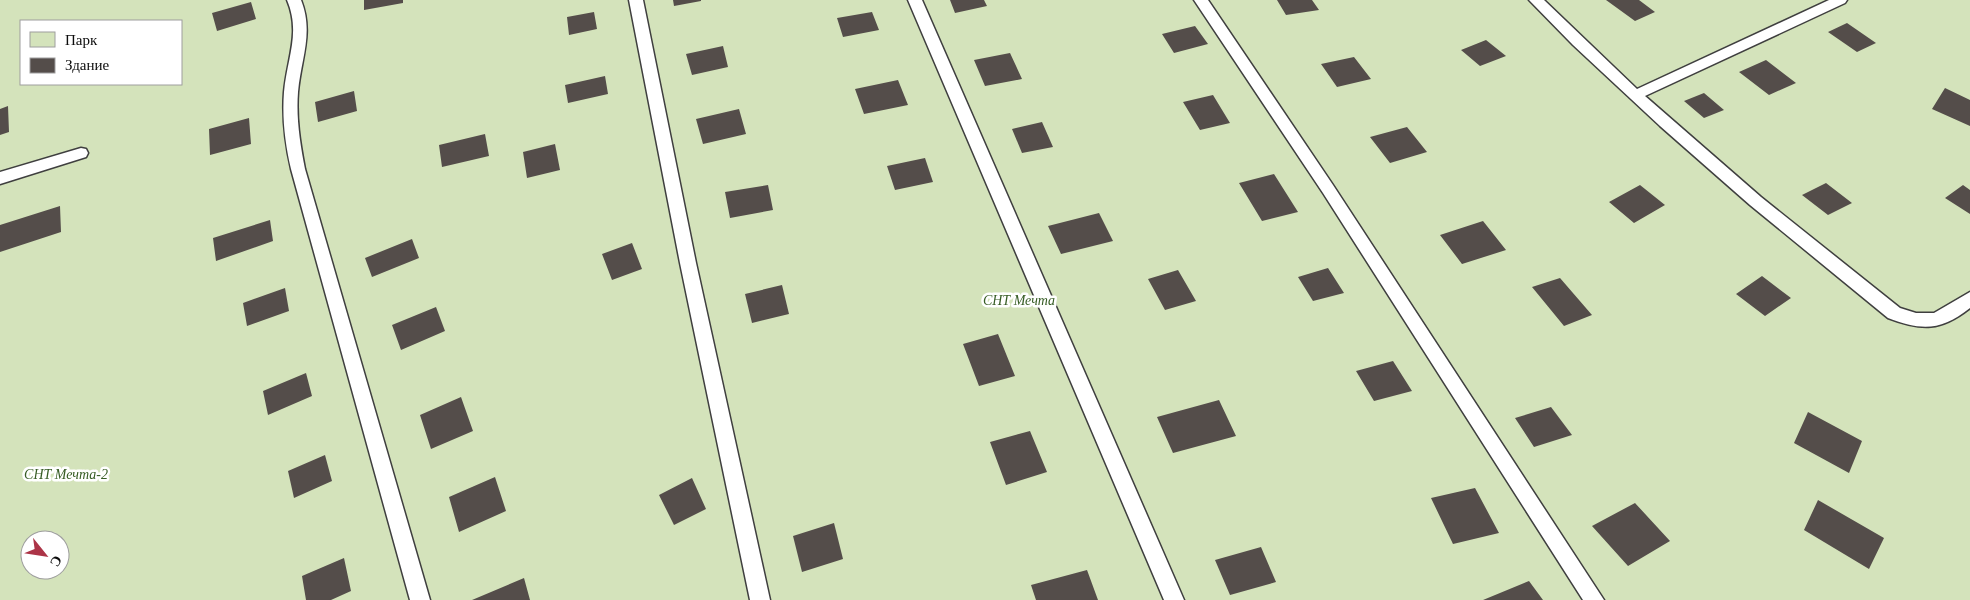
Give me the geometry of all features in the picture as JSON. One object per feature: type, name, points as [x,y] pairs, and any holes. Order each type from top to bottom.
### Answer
[{"type":"lane","points":[[294,0],[302,20],[301,42],[291,91],[290,131],[298,169],[420,600]]},
{"type":"lane","points":[[636,0],[688,263],[760,600]]},
{"type":"lane","points":[[915,0],[1174,600]]},
{"type":"lane","points":[[1201,0],[1328,189],[1594,600]]},
{"type":"lane","points":[[1536,0],[1636,95],[1748,194],[1894,313],[1908,319],[1925,322],[1939,319],[1970,298]]},
{"type":"lane","points":[[1636,95],[1840,0]]},
{"type":"lane","points":[[0,178],[81,153]]},
{"type":"green space","name":"СНТ Мечта","points":[[0,0],[1970,0],[1970,600],[0,600]]},
{"type":"building","points":[[364,0],[403,0],[403,3],[364,10]]},
{"type":"building","points":[[673,0],[701,0],[701,1],[674,6]]},
{"type":"building","points":[[950,0],[984,0],[987,6],[955,13]]},
{"type":"building","points":[[1277,0],[1312,0],[1319,10],[1286,15]]},
{"type":"building","points":[[1606,0],[1639,0],[1655,12],[1635,21]]},
{"type":"building","points":[[251,2],[256,19],[217,31],[212,13]]},
{"type":"building","points":[[594,12],[597,29],[569,35],[567,17]]},
{"type":"building","points":[[872,12],[879,30],[843,37],[837,18]]},
{"type":"building","points":[[1847,23],[1876,43],[1857,52],[1828,32]]},
{"type":"building","points":[[1195,26],[1208,44],[1174,53],[1162,34]]},
{"type":"building","points":[[1486,40],[1506,56],[1480,66],[1461,50]]},
{"type":"building","points":[[723,46],[728,67],[692,75],[686,54]]},
{"type":"building","points":[[1010,53],[1022,79],[985,86],[974,60]]},
{"type":"building","points":[[1354,57],[1371,79],[1337,87],[1321,64]]},
{"type":"building","points":[[1766,60],[1796,83],[1769,95],[1739,72]]},
{"type":"building","points":[[605,76],[608,94],[568,103],[565,85]]},
{"type":"building","points":[[898,80],[908,105],[864,114],[855,89]]},
{"type":"building","points":[[1945,88],[1970,100],[1970,126],[1932,109]]},
{"type":"building","points":[[354,91],[357,111],[318,122],[315,102]]},
{"type":"building","points":[[1704,93],[1724,110],[1704,118],[1684,101]]},
{"type":"building","points":[[1213,95],[1230,123],[1200,130],[1183,102]]},
{"type":"building","points":[[8,106],[9,132],[0,135],[0,109]]},
{"type":"building","points":[[739,109],[746,134],[703,144],[696,119]]},
{"type":"building","points":[[249,118],[251,144],[210,155],[209,129]]},
{"type":"building","points":[[1042,122],[1053,147],[1022,153],[1012,129]]},
{"type":"building","points":[[1407,127],[1427,152],[1390,163],[1370,137]]},
{"type":"building","points":[[485,134],[489,156],[442,167],[439,145]]},
{"type":"building","points":[[555,144],[560,170],[527,178],[523,152]]},
{"type":"building","points":[[925,158],[933,182],[895,190],[887,166]]},
{"type":"building","points":[[1274,174],[1298,212],[1262,221],[1239,183]]},
{"type":"building","points":[[1826,183],[1852,203],[1828,215],[1802,195]]},
{"type":"building","points":[[768,185],[773,210],[730,218],[725,192]]},
{"type":"building","points":[[1640,185],[1665,205],[1634,223],[1609,202]]},
{"type":"building","points":[[1963,185],[1970,190],[1970,214],[1945,198]]},
{"type":"building","points":[[60,206],[61,232],[0,252],[0,225]]},
{"type":"building","points":[[1099,213],[1113,241],[1061,254],[1048,226]]},
{"type":"building","points":[[270,220],[273,241],[216,261],[213,238]]},
{"type":"building","points":[[1483,221],[1506,250],[1462,264],[1440,235]]},
{"type":"building","points":[[412,239],[419,258],[372,277],[365,258]]},
{"type":"building","points":[[632,243],[642,269],[612,280],[602,254]]},
{"type":"building","points":[[1328,268],[1344,293],[1313,301],[1298,277]]},
{"type":"building","points":[[1178,270],[1196,301],[1165,310],[1148,279]]},
{"type":"building","points":[[1762,276],[1791,298],[1765,316],[1736,294]]},
{"type":"building","points":[[1560,278],[1592,315],[1564,326],[1532,287]]},
{"type":"building","points":[[782,285],[789,314],[752,323],[745,294]]},
{"type":"building","points":[[285,288],[289,311],[247,326],[243,303]]},
{"type":"building","points":[[436,307],[445,331],[401,350],[392,325]]},
{"type":"building","points":[[998,334],[1015,376],[979,386],[963,344]]},
{"type":"building","points":[[1393,361],[1412,391],[1374,401],[1356,371]]},
{"type":"building","points":[[306,373],[312,396],[268,415],[263,391]]},
{"type":"building","points":[[461,397],[473,431],[431,449],[420,415]]},
{"type":"building","points":[[1219,400],[1236,436],[1173,453],[1157,417]]},
{"type":"building","points":[[1551,407],[1572,435],[1534,447],[1515,418]]},
{"type":"building","points":[[1808,412],[1862,441],[1849,473],[1794,443]]},
{"type":"building","points":[[1030,431],[1047,472],[1006,485],[990,442]]},
{"type":"building","points":[[325,455],[332,481],[294,498],[288,471]]},
{"type":"building","points":[[495,477],[506,511],[459,532],[449,497]]},
{"type":"building","points":[[692,478],[706,509],[674,525],[659,495]]},
{"type":"building","points":[[1475,488],[1499,533],[1453,544],[1431,498]]},
{"type":"building","points":[[1818,500],[1884,538],[1869,569],[1804,530]]},
{"type":"building","points":[[1635,503],[1670,541],[1628,566],[1592,526]]},
{"type":"building","points":[[834,523],[843,559],[802,572],[793,536]]},
{"type":"building","points":[[1261,547],[1276,582],[1230,595],[1215,560]]},
{"type":"building","points":[[344,558],[351,591],[331,600],[306,600],[302,576]]},
{"type":"building","points":[[1087,570],[1098,600],[1036,600],[1031,585]]},
{"type":"building","points":[[524,578],[530,600],[472,600]]},
{"type":"building","points":[[1529,581],[1543,600],[1483,600]]},
{"type":"park label","name":"СНТ Мечта-2","points":[[66,474]]}]
